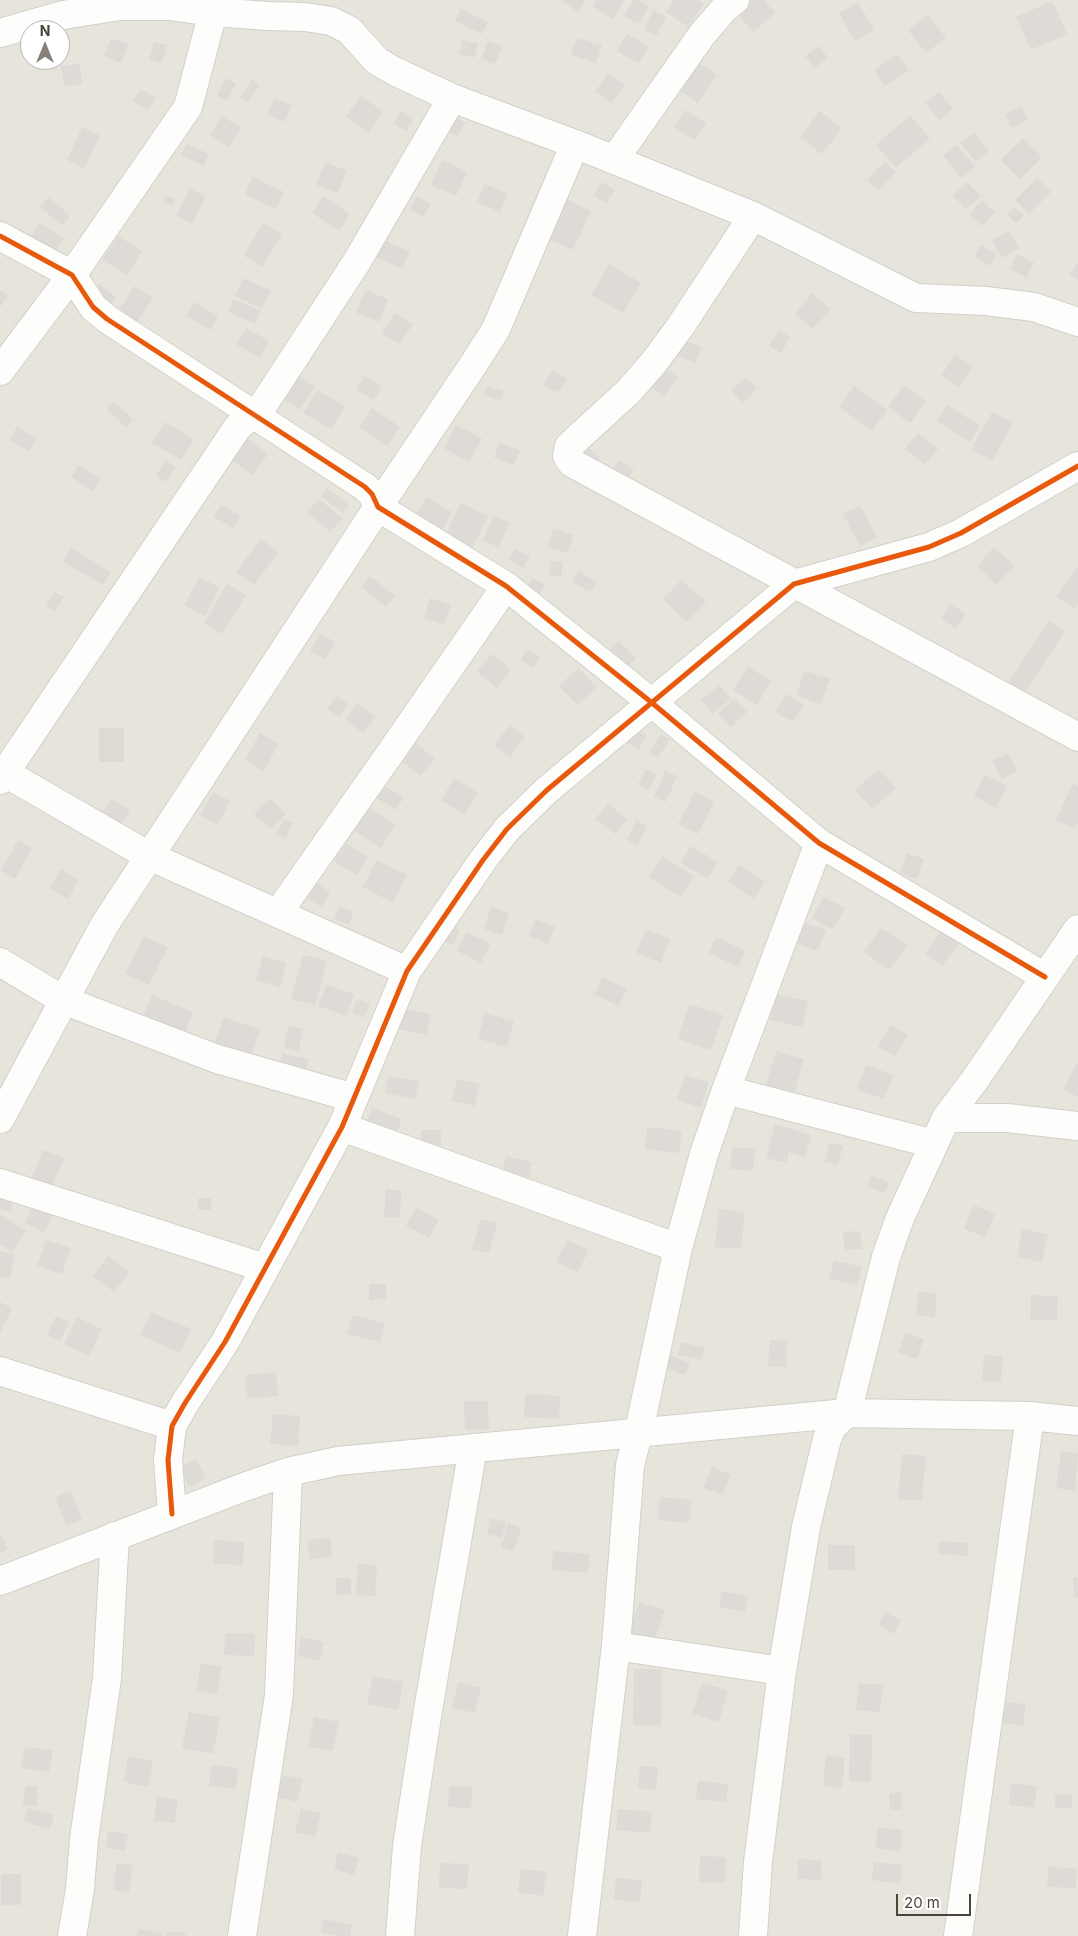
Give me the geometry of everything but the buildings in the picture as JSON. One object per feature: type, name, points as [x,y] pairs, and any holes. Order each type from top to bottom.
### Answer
[{"type":"street","points":[[614,160],[701,36],[724,9],[736,0]]},
{"type":"street","points":[[0,33],[63,15],[120,6],[169,6],[213,12],[305,17],[327,10],[377,60],[388,68],[452,98],[575,144],[753,216],[916,298],[986,301],[1034,308],[1078,322]]},
{"type":"street","points":[[0,371],[72,275],[188,107],[213,12]]},
{"type":"street","points":[[407,971],[149,856],[2,774],[237,428],[244,421],[256,416],[356,263],[452,98]]},
{"type":"street","points":[[0,1119],[105,924],[496,329],[575,144]]},
{"type":"street","points":[[753,216],[680,327],[655,361],[629,391],[570,446],[567,456],[572,463],[1078,737]]},
{"type":"street","points":[[0,236],[72,275],[93,307],[107,320],[365,486],[372,494],[378,507],[506,586],[651,702],[820,843],[1045,977]]},
{"type":"street","points":[[172,1514],[168,1460],[172,1426],[225,1342],[342,1127],[407,971],[507,829],[547,790],[794,584],[929,547],[961,533],[1078,466]]},
{"type":"street","points":[[278,913],[506,586]]},
{"type":"street","points":[[582,1936],[616,1646],[630,1465],[678,1248],[704,1154],[726,1090],[820,843]]},
{"type":"street","points":[[752,1936],[758,1862],[782,1671],[806,1527],[827,1440],[832,1427],[847,1413],[886,1257],[900,1218],[946,1118],[974,1081],[1078,929]]},
{"type":"street","points":[[0,962],[63,1000],[217,1059],[354,1098]]},
{"type":"street","points":[[726,1090],[934,1144]]},
{"type":"street","points":[[946,1118],[1007,1118],[1078,1126]]},
{"type":"street","points":[[342,1127],[678,1248]]},
{"type":"street","points":[[0,1183],[265,1268]]},
{"type":"street","points":[[0,1371],[172,1426]]},
{"type":"street","points":[[0,1581],[172,1514],[288,1472],[338,1461],[639,1431],[847,1413],[1030,1416],[1078,1421]]},
{"type":"street","points":[[958,1936],[1030,1416]]},
{"type":"street","points":[[400,1936],[408,1846],[428,1710],[473,1448]]},
{"type":"street","points":[[242,1936],[279,1695],[288,1472]]},
{"type":"street","points":[[72,1936],[80,1890],[84,1839],[107,1678],[115,1536]]},
{"type":"street","points":[[616,1646],[782,1671]]},
{"type":"shaded area","points":[[0,0],[1078,0],[1078,1936],[0,1936]]},
{"type":"cycle path","points":[[0,236],[72,275],[93,307],[107,319],[365,487],[372,494],[378,507],[506,586],[651,702],[819,843],[1045,977]]},
{"type":"cycle path","points":[[172,1514],[168,1460],[172,1426],[225,1342],[342,1127],[407,971],[483,860],[507,829],[547,790],[794,584],[929,547],[961,533],[1078,466]]}]
